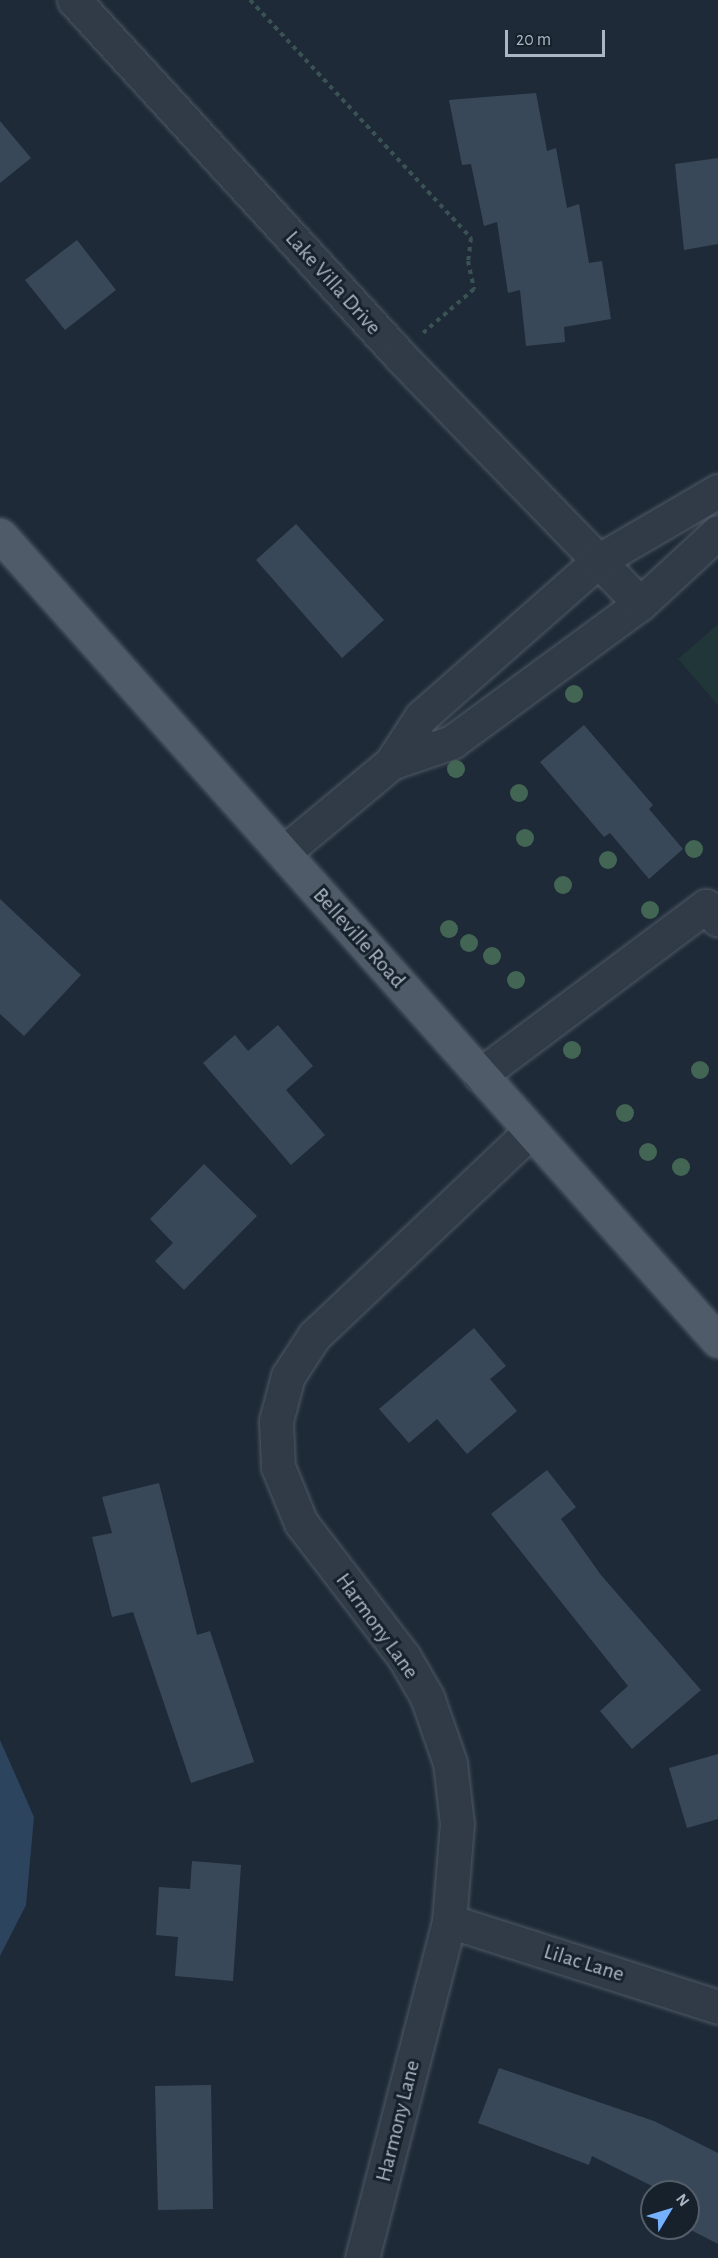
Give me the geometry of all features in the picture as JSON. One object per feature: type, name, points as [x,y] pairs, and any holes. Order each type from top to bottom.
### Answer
[{"type":"main road","name":"Belleville Road","points":[[0,535],[718,1341]]},
{"type":"street","name":"Lake Villa Drive","points":[[74,0],[400,356],[640,604]]},
{"type":"street","points":[[283,853],[391,763],[421,717],[598,561],[718,491]]},
{"type":"street","points":[[391,763],[452,742],[640,604],[718,532]]},
{"type":"street","points":[[480,1075],[706,906],[718,920]]},
{"type":"street","name":"Harmony Lane","points":[[362,2258],[449,1922],[456,1824],[450,1763],[440,1729],[404,1657],[301,1523],[278,1467],[276,1421],[288,1376],[314,1336],[530,1132]]},
{"type":"street","name":"Lilac Lane","points":[[449,1922],[718,2007]]},
{"type":"path","points":[[250,0],[471,238],[474,289],[416,340]]},
{"type":"green space","points":[[718,624],[718,705],[678,659]]},
{"type":"water","points":[[0,1740],[34,1817],[26,1905],[0,1956]]},
{"type":"building","points":[[536,93],[547,151],[556,148],[567,208],[579,204],[589,263],[602,261],[611,319],[564,327],[565,342],[526,346],[520,290],[508,293],[497,222],[484,226],[471,164],[462,165],[449,100]]},
{"type":"building","points":[[0,121],[31,158],[0,183]]},
{"type":"building","points":[[718,158],[718,244],[684,250],[675,164]]},
{"type":"building","points":[[77,240],[116,290],[65,330],[25,280]]},
{"type":"building","points":[[296,524],[384,620],[342,658],[256,560]]},
{"type":"building","points":[[584,725],[653,805],[649,809],[683,849],[649,879],[610,833],[604,837],[540,762]]},
{"type":"building","points":[[0,899],[81,975],[24,1036],[0,1014]]},
{"type":"building","points":[[278,1025],[313,1066],[286,1090],[325,1135],[291,1165],[203,1063],[235,1035],[248,1051]]},
{"type":"building","points":[[204,1164],[257,1216],[184,1290],[155,1261],[173,1243],[150,1219]]},
{"type":"building","points":[[474,1328],[506,1366],[490,1379],[517,1411],[467,1454],[437,1419],[409,1443],[379,1409]]},
{"type":"building","points":[[547,1470],[576,1507],[561,1519],[601,1575],[701,1690],[632,1749],[600,1711],[628,1686],[491,1514]]},
{"type":"building","points":[[159,1483],[197,1635],[210,1631],[254,1762],[191,1783],[133,1612],[112,1617],[92,1537],[112,1533],[102,1497]]},
{"type":"building","points":[[718,1754],[718,1819],[687,1828],[669,1768]]},
{"type":"building","points":[[192,1861],[241,1865],[233,1981],[175,1976],[178,1937],[156,1935],[159,1887],[190,1889]]},
{"type":"building","points":[[499,2068],[654,2121],[718,2153],[718,2244],[700,2235],[700,2180],[640,2180],[592,2156],[589,2165],[478,2123]]},
{"type":"building","points":[[211,2085],[213,2209],[158,2210],[155,2086]]}]
